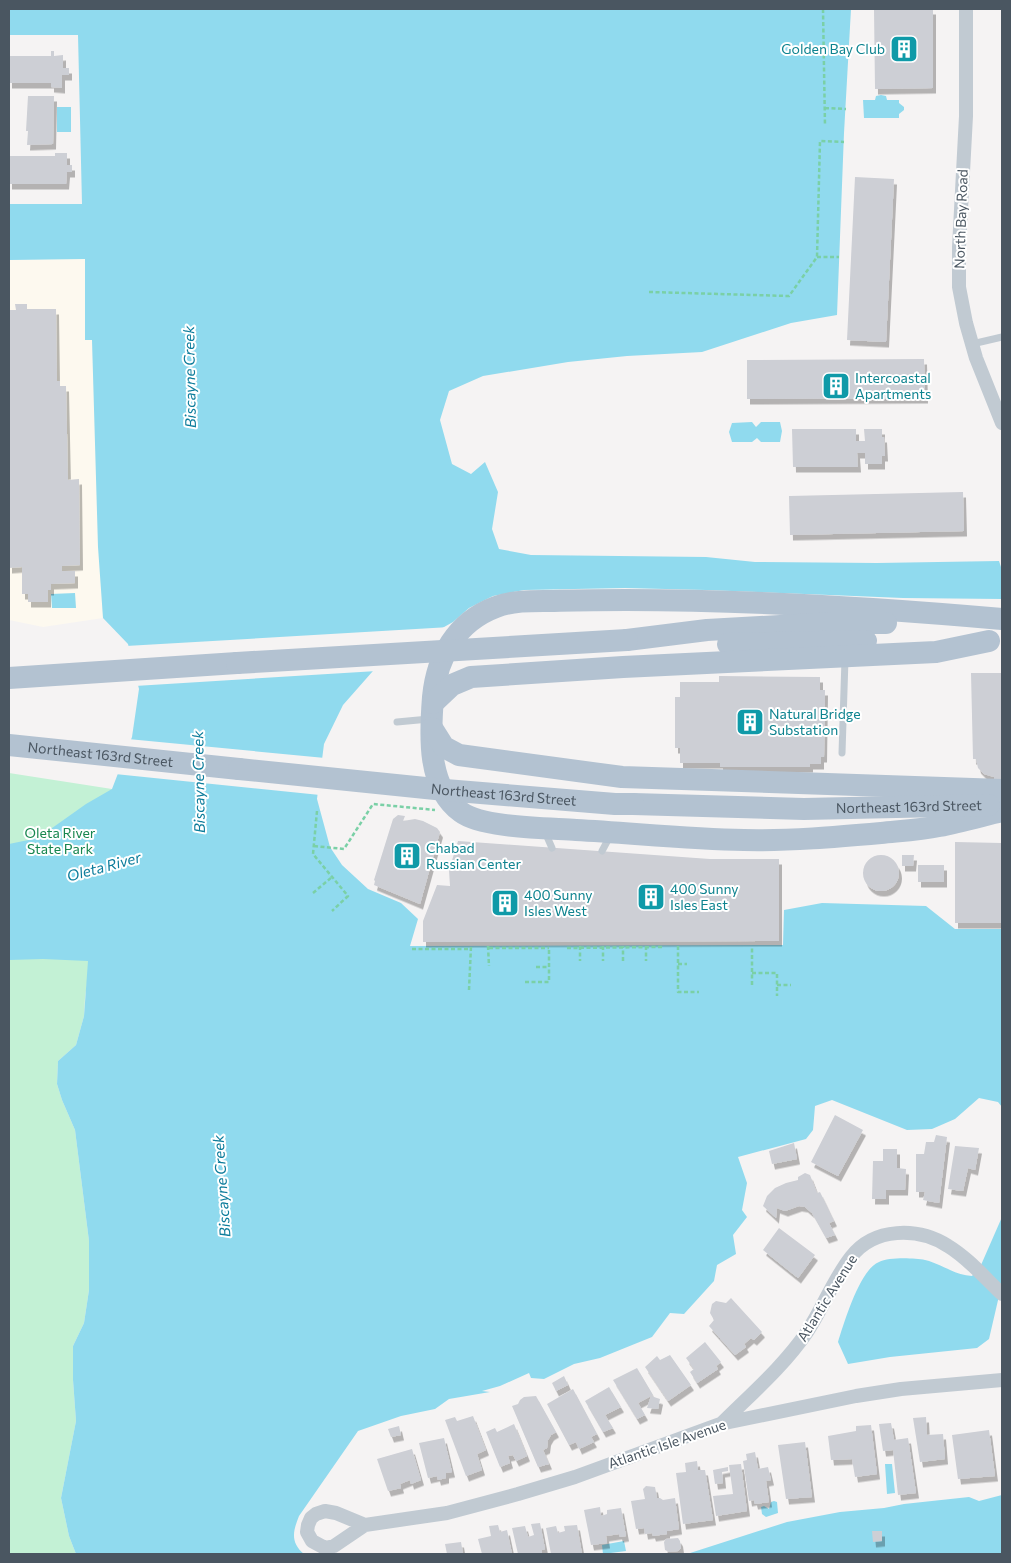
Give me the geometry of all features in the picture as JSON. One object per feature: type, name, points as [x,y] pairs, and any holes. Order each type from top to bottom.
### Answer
[{"type":"main road","points":[[1002,620],[889,609],[692,600],[514,603],[497,607],[474,618],[451,640],[439,666],[432,717],[434,759],[438,781],[454,806],[466,816],[478,820],[542,828],[607,842],[802,839],[936,827],[1002,811]]},
{"type":"main road","points":[[9,678],[627,640],[707,630],[833,623],[1002,620]]},
{"type":"main road","points":[[627,640],[706,645],[833,641],[996,641]]},
{"type":"main road","points":[[432,717],[452,685],[471,677],[936,652],[996,641]]},
{"type":"main road","points":[[432,717],[444,747],[458,756],[622,777],[1002,790]]},
{"type":"main road","name":"Northeast 163rd Street","points":[[9,745],[445,790],[615,804],[804,809],[1002,805]]},
{"type":"street","name":"North Bay Road","points":[[966,9],[966,116],[959,237],[959,287],[972,344],[1002,423]]},
{"type":"street","name":"Atlantic Avenue","points":[[720,1424],[794,1350],[815,1320],[840,1271],[852,1255],[864,1244],[876,1237],[888,1234],[916,1233],[937,1240],[949,1246],[1002,1294]]},
{"type":"street","name":"Atlantic Isle Avenue","points":[[365,1525],[447,1513],[518,1494],[575,1477],[720,1424],[892,1390],[941,1384],[1002,1380]]},
{"type":"lane","points":[[972,344],[1002,336]]},
{"type":"lane","points":[[842,753],[845,656]]},
{"type":"lane","points":[[397,722],[432,717]]},
{"type":"lane","points":[[542,828],[552,848]]},
{"type":"path","points":[[823,9],[825,126]]},
{"type":"path","points":[[825,108],[846,109]]},
{"type":"path","points":[[649,292],[789,296],[817,257],[820,142],[844,142]]},
{"type":"path","points":[[817,257],[839,258]]},
{"type":"path","points":[[314,846],[344,848],[373,804],[442,810]]},
{"type":"path","points":[[317,811],[313,854],[348,896],[332,912]]},
{"type":"path","points":[[314,893],[332,877]]},
{"type":"path","points":[[678,946],[678,992],[699,992]]},
{"type":"path","points":[[752,946],[752,985]]},
{"type":"path","points":[[488,966],[489,947],[549,947],[549,982],[524,982]]},
{"type":"path","points":[[580,947],[580,961]]},
{"type":"path","points":[[603,947],[603,961]]},
{"type":"path","points":[[623,947],[623,961]]},
{"type":"path","points":[[646,947],[646,961]]},
{"type":"path","points":[[412,949],[470,948],[469,990]]},
{"type":"path","points":[[567,948],[663,948]]},
{"type":"path","points":[[678,964],[687,964]]},
{"type":"path","points":[[536,968],[549,967]]},
{"type":"path","points":[[752,973],[777,973],[777,996]]},
{"type":"path","points":[[777,985],[791,985]]},
{"type":"shaded area","points":[[85,258],[85,340],[92,340],[103,618],[43,627],[9,620],[9,260]]},
{"type":"green space","name":"Oleta River State Park","points":[[9,773],[112,789],[84,1016],[76,1045],[58,1061],[57,1084],[75,1130],[89,1241],[89,1290],[84,1323],[73,1346],[76,1421],[61,1498],[69,1536],[76,1554],[9,1554]]},
{"type":"water","points":[[9,9],[851,9],[837,315],[791,323],[702,352],[627,356],[568,362],[483,376],[449,391],[440,420],[452,464],[471,474],[485,462],[498,492],[492,529],[499,549],[531,555],[706,557],[755,562],[999,561],[1002,570],[1002,599],[903,598],[625,588],[524,590],[493,596],[469,608],[453,622],[380,663],[343,705],[324,744],[317,799],[330,847],[342,865],[368,889],[401,903],[418,919],[410,946],[783,945],[784,910],[822,903],[926,906],[955,929],[1002,929],[1002,1107],[998,1102],[979,1098],[955,1119],[932,1129],[907,1130],[832,1100],[815,1106],[813,1130],[806,1139],[738,1157],[747,1183],[742,1210],[747,1217],[733,1235],[736,1254],[717,1265],[714,1281],[684,1314],[670,1313],[652,1337],[600,1358],[574,1364],[544,1379],[531,1378],[529,1373],[500,1386],[482,1391],[490,1392],[449,1399],[435,1409],[401,1416],[358,1431],[299,1516],[294,1536],[296,1545],[304,1554],[76,1554],[69,1536],[61,1498],[76,1421],[73,1346],[84,1323],[89,1290],[89,1241],[75,1130],[57,1084],[58,1061],[76,1045],[84,1016],[88,961],[9,960],[9,844],[38,838],[86,804],[112,789],[132,737],[139,689],[128,644],[103,618],[98,547],[92,340],[85,340],[85,259],[9,260],[9,204],[82,204],[78,35],[9,35]]},
{"type":"water","points":[[876,96],[886,96],[887,100],[899,100],[904,110],[899,114],[899,118],[864,118],[863,100],[875,100]]},
{"type":"water","points":[[57,107],[71,107],[71,132],[57,132]]},
{"type":"water","points":[[752,422],[756,427],[761,422],[780,422],[782,431],[780,442],[761,442],[757,438],[752,442],[732,442],[729,432],[732,423]]},
{"type":"water","points":[[75,593],[76,608],[52,608],[51,594]]},
{"type":"water","points":[[1002,1217],[1002,1283],[989,1339],[977,1348],[890,1357],[848,1364],[838,1342],[859,1285],[872,1267],[883,1260],[915,1259],[925,1260],[959,1274],[972,1276],[981,1265]]},
{"type":"water","points":[[885,1464],[892,1464],[895,1493],[887,1494]]},
{"type":"water","points":[[1002,1495],[1002,1554],[687,1554],[787,1522],[840,1512],[969,1497],[979,1501]]},
{"type":"water","points":[[771,1502],[777,1502],[778,1513],[766,1517],[762,1514],[761,1507],[764,1506],[769,1509]]},
{"type":"water","points":[[624,1541],[626,1551],[603,1554],[602,1545]]},
{"type":"pier","points":[[450,627],[382,665],[377,671],[135,686],[126,646]]},
{"type":"pier","points":[[128,739],[325,758],[320,795],[115,774]]},
{"type":"building","name":"Golden Bay Club","points":[[874,9],[933,9],[933,88],[875,89]]},
{"type":"building","points":[[51,51],[54,51],[54,56],[63,55],[63,68],[69,68],[69,75],[62,75],[62,88],[51,87],[51,83],[9,83],[9,56],[51,56]]},
{"type":"building","points":[[28,96],[54,96],[53,144],[27,145]]},
{"type":"building","points":[[55,153],[67,153],[67,165],[72,165],[72,172],[67,172],[66,184],[9,184],[9,156],[55,156]]},
{"type":"building","name":"Intercoastal Apartments","points":[[855,177],[894,179],[886,342],[847,340]]},
{"type":"building","points":[[15,304],[27,304],[27,309],[56,309],[57,381],[60,381],[60,386],[66,386],[68,480],[79,479],[80,565],[62,566],[62,571],[75,571],[75,583],[51,584],[51,590],[48,590],[48,602],[28,602],[28,594],[22,594],[22,567],[9,568],[9,310],[16,310]]},
{"type":"building","name":"Intercoastal Apartments","points":[[924,359],[925,398],[747,399],[747,360]]},
{"type":"building","points":[[792,429],[856,429],[856,441],[865,441],[864,429],[882,429],[885,456],[882,456],[882,464],[865,464],[865,453],[857,453],[858,467],[793,467]]},
{"type":"building","points":[[963,492],[964,531],[790,535],[789,496]]},
{"type":"building","points":[[971,673],[1002,673],[1002,780],[994,780],[994,777],[984,774],[978,768],[976,759],[973,759]]},
{"type":"building","name":"Natural Bridge Substation","points":[[719,676],[820,677],[820,690],[825,690],[824,757],[821,757],[821,764],[810,764],[810,767],[720,767],[720,763],[680,763],[680,748],[675,748],[675,697],[680,697],[680,682],[719,682]]},
{"type":"building","name":"Chabad Russian Center","points":[[398,815],[405,816],[403,821],[415,819],[423,821],[437,828],[440,832],[420,904],[374,885],[393,819]]},
{"type":"building","points":[[458,841],[710,859],[779,859],[779,941],[423,942],[423,921],[437,885],[450,886],[449,870]]},
{"type":"building","points":[[955,842],[1002,843],[1002,923],[955,923]]},
{"type":"building","points":[[881,855],[893,861],[899,873],[893,885],[881,891],[869,885],[863,873],[869,861]]},
{"type":"building","points":[[902,855],[914,855],[913,866],[902,866]]},
{"type":"building","points":[[918,865],[944,865],[944,882],[918,882]]},
{"type":"building","points":[[835,1115],[863,1130],[838,1176],[811,1162]]},
{"type":"building","points":[[936,1135],[947,1137],[939,1203],[923,1200],[925,1192],[916,1192],[916,1154],[924,1154],[926,1142],[934,1142]]},
{"type":"building","points":[[794,1143],[797,1159],[772,1164],[769,1151]]},
{"type":"building","points":[[955,1146],[979,1148],[975,1170],[968,1168],[963,1191],[948,1189]]},
{"type":"building","points":[[883,1149],[897,1149],[897,1168],[906,1169],[905,1190],[886,1190],[886,1199],[872,1199],[873,1161],[883,1161]]},
{"type":"building","points":[[805,1173],[810,1175],[817,1193],[820,1192],[824,1200],[834,1221],[829,1223],[835,1235],[826,1238],[812,1213],[805,1207],[799,1206],[785,1211],[777,1208],[776,1218],[763,1206],[767,1196],[775,1188],[798,1180],[798,1177]]},
{"type":"building","points":[[779,1228],[815,1255],[798,1278],[763,1250]]},
{"type":"building","points":[[731,1298],[762,1332],[754,1340],[751,1338],[744,1344],[746,1347],[735,1355],[709,1326],[714,1320],[710,1313],[712,1304],[716,1301],[726,1303]]},
{"type":"building","points":[[705,1342],[721,1362],[716,1366],[718,1369],[697,1383],[690,1372],[694,1369],[686,1358]]},
{"type":"building","points":[[670,1355],[691,1385],[668,1401],[645,1367],[657,1356],[660,1360]]},
{"type":"building","points":[[637,1368],[653,1395],[638,1403],[645,1415],[637,1419],[613,1380]]},
{"type":"building","points":[[564,1376],[568,1385],[556,1391],[552,1383]]},
{"type":"building","points":[[609,1387],[621,1407],[605,1415],[613,1428],[603,1432],[585,1401]]},
{"type":"building","points":[[573,1389],[597,1434],[591,1437],[594,1442],[579,1449],[576,1442],[569,1445],[547,1404]]},
{"type":"building","points":[[536,1396],[556,1432],[551,1435],[547,1448],[543,1450],[549,1464],[538,1467],[512,1406],[518,1404],[524,1397]]},
{"type":"building","points":[[651,1396],[660,1399],[658,1409],[647,1408]]},
{"type":"building","points":[[473,1416],[486,1450],[477,1454],[482,1470],[466,1476],[445,1420],[455,1417],[457,1421]]},
{"type":"building","points":[[926,1417],[927,1435],[943,1434],[945,1459],[920,1462],[913,1418]]},
{"type":"building","points":[[891,1423],[894,1440],[908,1438],[916,1493],[898,1495],[893,1450],[883,1451],[879,1424]]},
{"type":"building","points":[[514,1424],[527,1456],[516,1461],[513,1455],[508,1456],[510,1463],[500,1467],[486,1432],[495,1428],[497,1432]]},
{"type":"building","points":[[871,1425],[877,1474],[855,1477],[852,1459],[831,1460],[828,1436],[856,1431],[856,1426]]},
{"type":"building","points":[[399,1426],[401,1435],[391,1437],[388,1429]]},
{"type":"building","points":[[989,1430],[995,1476],[958,1479],[952,1435]]},
{"type":"building","points":[[444,1438],[452,1472],[446,1473],[446,1478],[438,1480],[437,1476],[428,1478],[419,1443]]},
{"type":"building","points":[[805,1442],[812,1497],[786,1499],[778,1445]]},
{"type":"building","points":[[412,1449],[421,1480],[411,1484],[410,1480],[400,1484],[401,1488],[388,1491],[377,1459]]},
{"type":"building","points":[[755,1452],[758,1469],[768,1467],[771,1480],[766,1481],[769,1502],[755,1504],[754,1500],[749,1501],[743,1461],[747,1460],[746,1454]]},
{"type":"building","points":[[697,1461],[698,1470],[705,1470],[713,1520],[683,1524],[676,1473],[686,1472],[685,1463]]},
{"type":"building","points":[[741,1464],[747,1511],[716,1516],[713,1496],[733,1494],[729,1465]]},
{"type":"building","points":[[728,1467],[728,1471],[722,1472],[723,1483],[715,1484],[713,1470]]},
{"type":"building","points":[[646,1486],[655,1487],[657,1498],[663,1500],[675,1498],[679,1529],[667,1531],[667,1534],[653,1536],[652,1533],[645,1534],[644,1528],[636,1529],[631,1501],[645,1499],[643,1489]]},
{"type":"building","points":[[600,1507],[601,1516],[607,1514],[607,1510],[621,1508],[626,1536],[620,1537],[619,1534],[606,1536],[607,1543],[591,1545],[584,1510]]},
{"type":"building","points":[[540,1523],[545,1549],[542,1550],[542,1554],[518,1554],[512,1528],[525,1526],[528,1537],[534,1535],[531,1524]]},
{"type":"building","points":[[498,1525],[500,1532],[507,1530],[512,1554],[482,1554],[478,1539],[491,1536],[489,1526]]},
{"type":"building","points":[[577,1525],[582,1554],[551,1554],[546,1528],[556,1526],[558,1533],[565,1531],[564,1526]]},
{"type":"building","points":[[872,1531],[882,1531],[882,1541],[873,1542]]},
{"type":"building","points":[[678,1538],[681,1548],[678,1551],[669,1552],[665,1550],[664,1542],[666,1539]]},
{"type":"building","points":[[461,1542],[463,1554],[447,1554],[445,1544]]},
{"type":"place","name":"Golden Bay Club","points":[[904,49]]},
{"type":"place","name":"Intercoastal Apartments","points":[[836,386]]},
{"type":"place","name":"Natural Bridge Substation","points":[[750,722]]},
{"type":"place","name":"Chabad Russian Center","points":[[407,856]]},
{"type":"place","name":"400 Sunny Isles East","points":[[651,897]]},
{"type":"place","name":"400 Sunny Isles West","points":[[505,903]]},
{"type":"water label","name":"Biscayne Creek","points":[[190,377]]},
{"type":"water label","name":"Biscayne Creek","points":[[199,782]]},
{"type":"water label","name":"Oleta River","points":[[104,867]]},
{"type":"water label","name":"Biscayne Creek","points":[[222,1186]]}]
